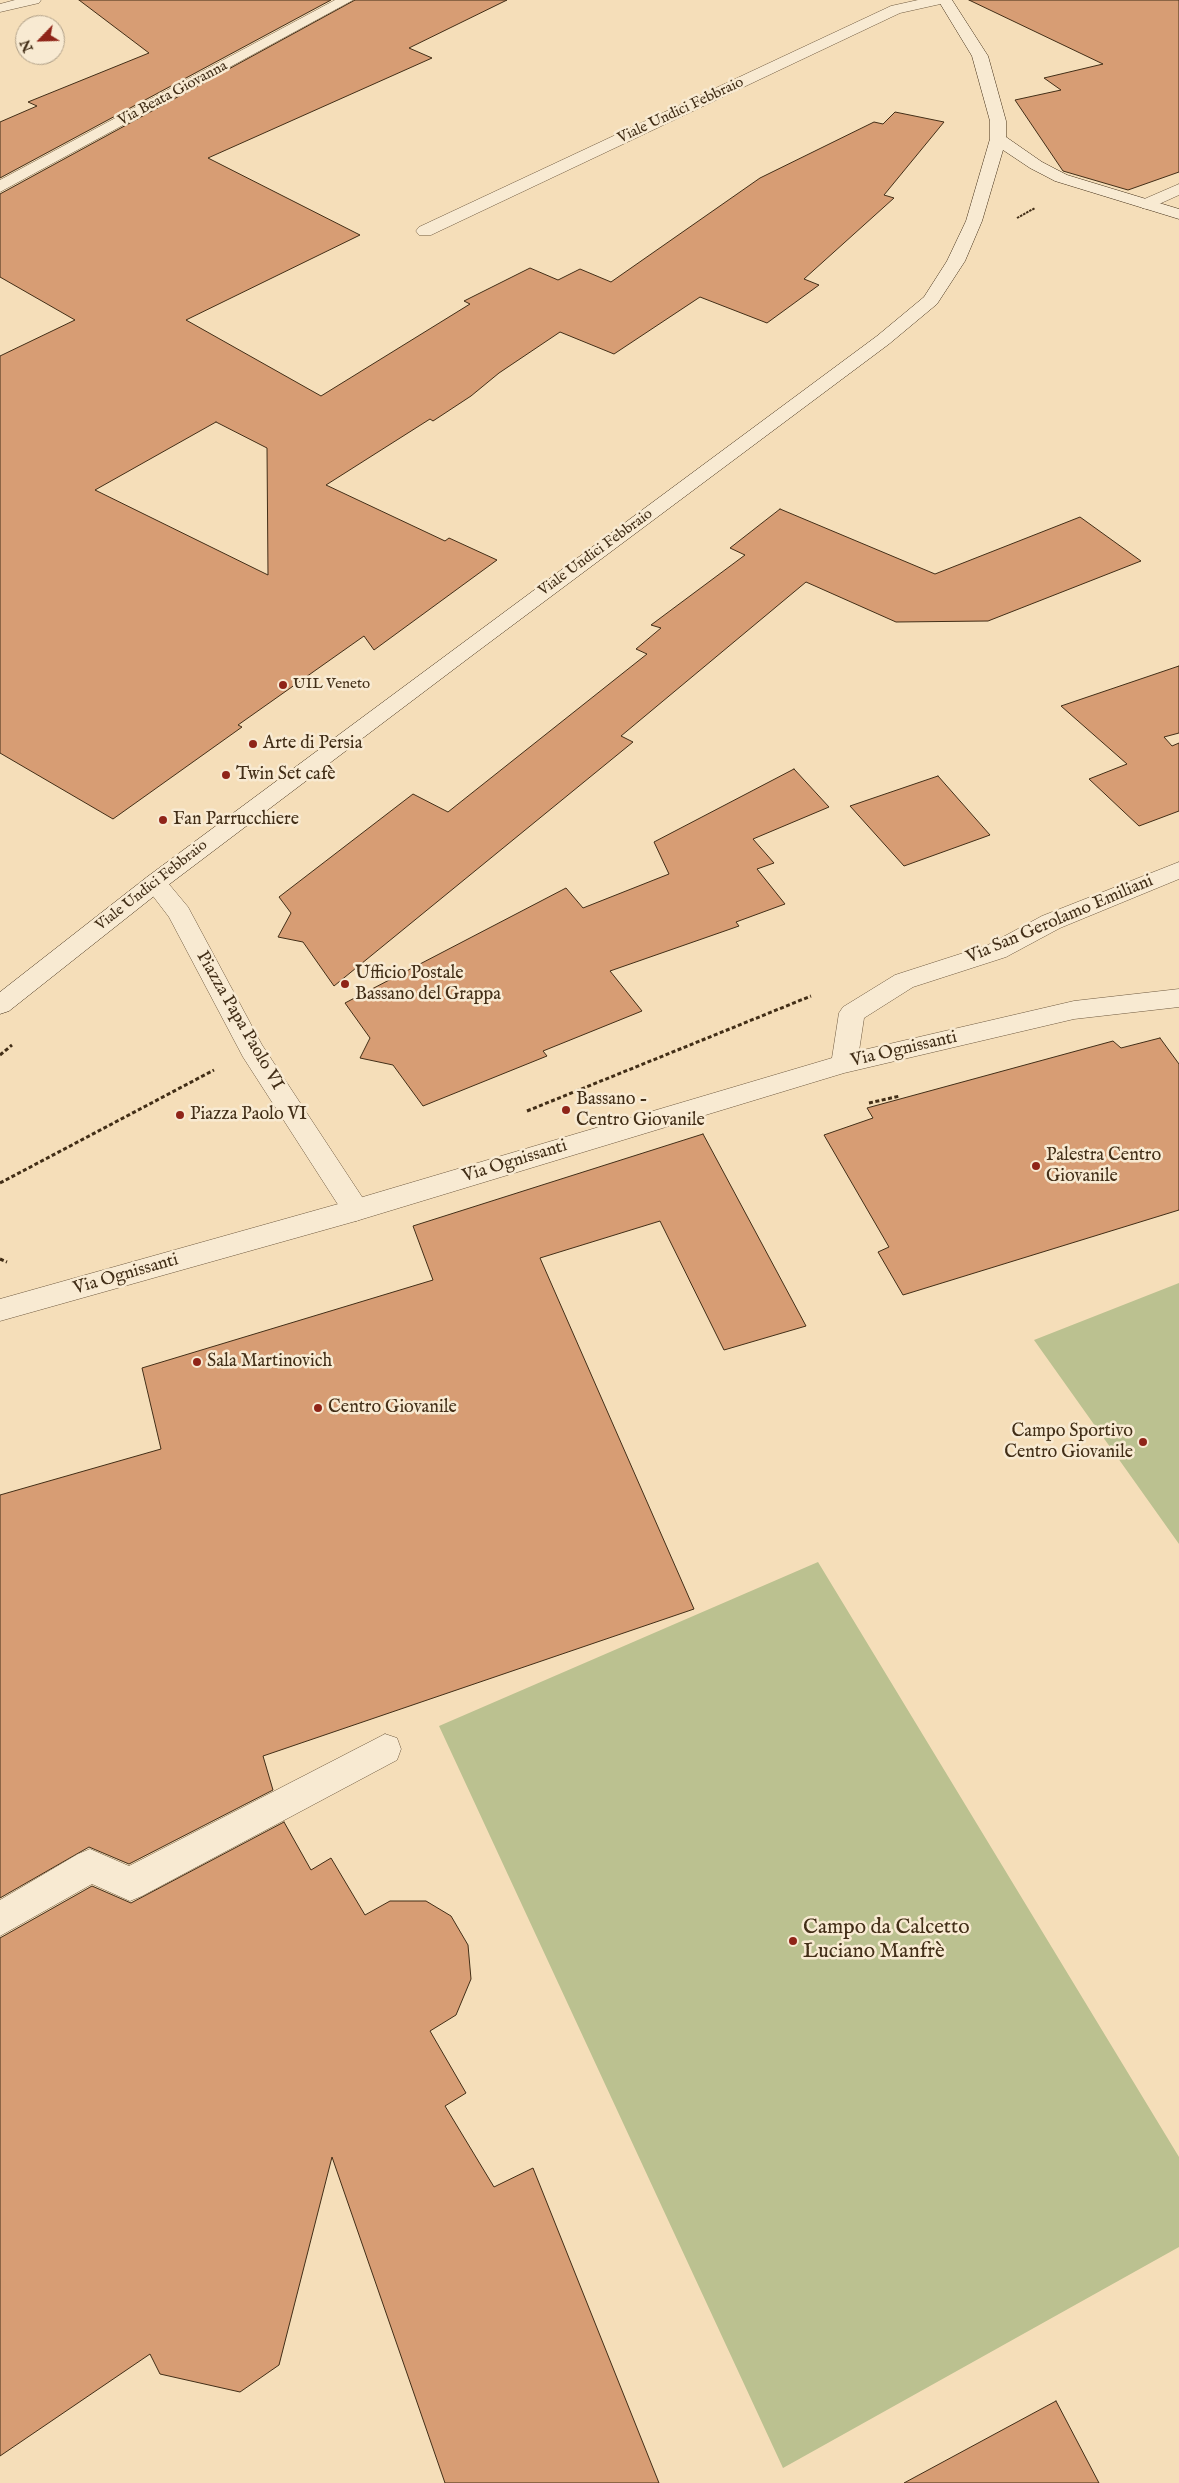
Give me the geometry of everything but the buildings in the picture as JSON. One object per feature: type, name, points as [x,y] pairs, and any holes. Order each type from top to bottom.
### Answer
[{"type":"street","points":[[0,8],[34,0]]},
{"type":"street","name":"Via Beata Giovanna","points":[[0,187],[346,0]]},
{"type":"street","name":"Viale Undici Febbraio","points":[[425,231],[896,9],[940,0]]},
{"type":"street","name":"Viale Undici Febbraio","points":[[0,1005],[155,883],[909,320],[931,300],[956,261],[974,221],[998,139],[998,121],[980,56],[945,0]]},
{"type":"street","points":[[998,139],[1061,178],[1179,214]]},
{"type":"street","points":[[1148,204],[1179,189]]},
{"type":"street","name":"Via San Gerolamo Emiliani","points":[[844,1064],[852,1014],[904,981],[997,951],[1051,922],[1179,870]]},
{"type":"street","name":"Piazza Papa Paolo VI","points":[[155,883],[179,913],[252,1050],[356,1210]]},
{"type":"street","name":"Via Ognissanti","points":[[2,1308],[356,1210],[844,1064],[1074,1010],[1179,998]]},
{"type":"street","points":[[0,1919],[90,1866],[130,1884],[385,1748]]},
{"type":"path","points":[[522,1113],[815,995]]},
{"type":"path","points":[[0,1183],[252,1050]]},
{"type":"path","points":[[0,1259],[8,1263]]},
{"type":"green space","name":"Campo Sportivo Centro Giovanile","points":[[1179,1283],[1179,1544],[1034,1340]]},
{"type":"green space","name":"Campo da Calcetto Luciano Manfrè","points":[[818,1562],[1179,2157],[1179,2247],[783,2468],[439,1726]]},
{"type":"place","name":"UIL Veneto","points":[[283,685]]},
{"type":"place","name":"Arte di Persia","points":[[253,744]]},
{"type":"place","name":"Twin Set cafè","points":[[226,775]]},
{"type":"place","name":"Fan Parrucchiere","points":[[163,820]]},
{"type":"place","name":"Ufficio Postale Bassano del Grappa","points":[[345,984]]},
{"type":"place","name":"Bassano - Centro Giovanile","points":[[566,1110]]},
{"type":"place","name":"Piazza Paolo VI","points":[[180,1115]]},
{"type":"place","name":"Palestra Centro Giovanile","points":[[1036,1166]]},
{"type":"place","name":"Sala Martinovich","points":[[197,1362]]},
{"type":"place","name":"Centro Giovanile","points":[[318,1408]]},
{"type":"place","name":"Campo Sportivo Centro Giovanile","points":[[1143,1442]]},
{"type":"place","name":"Campo da Calcetto Luciano Manfrè","points":[[793,1941]]}]
